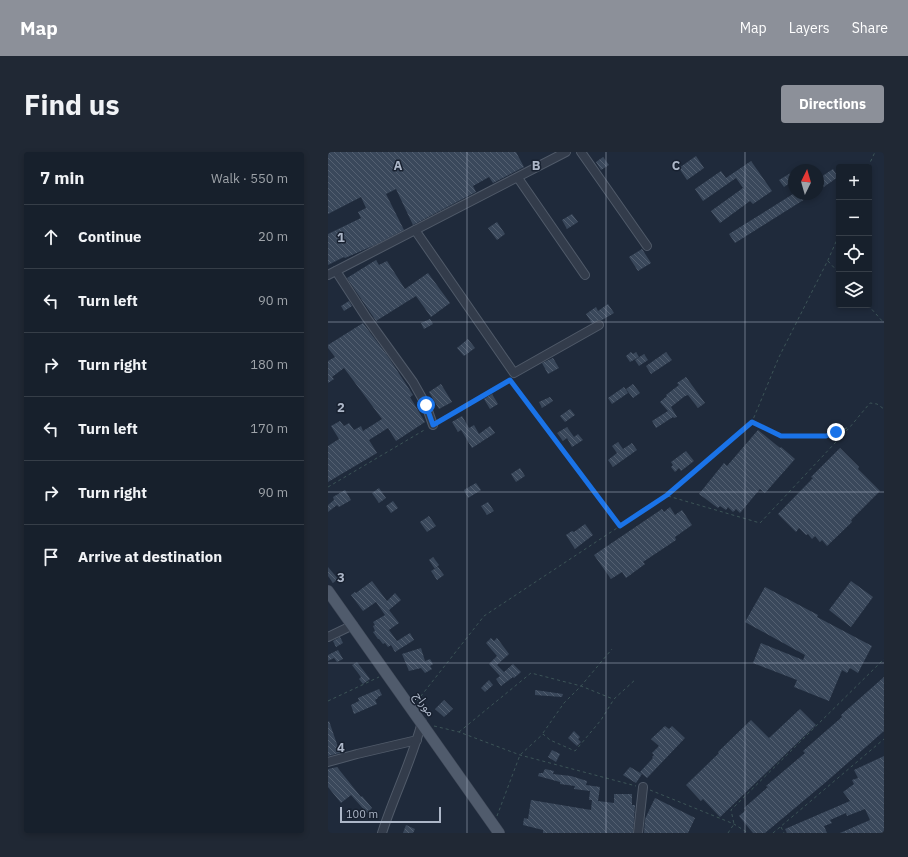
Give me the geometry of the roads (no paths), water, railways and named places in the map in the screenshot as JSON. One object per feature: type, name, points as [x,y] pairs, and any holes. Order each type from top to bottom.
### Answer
[{"type":"main road","name":"موراج","points":[[328,591],[386,674],[422,722],[496,829]]},
{"type":"street","points":[[328,275],[566,152]]},
{"type":"street","points":[[581,152],[647,246]]},
{"type":"street","points":[[518,178],[585,275]]},
{"type":"street","points":[[415,230],[514,373],[599,325]]},
{"type":"street","points":[[336,271],[366,317],[413,382],[426,405],[433,425]]},
{"type":"street","points":[[328,637],[353,625]]},
{"type":"street","points":[[382,833],[388,813],[417,740],[422,722]]},
{"type":"street","points":[[328,762],[417,740]]},
{"type":"street","points":[[638,833],[643,788]]}]
